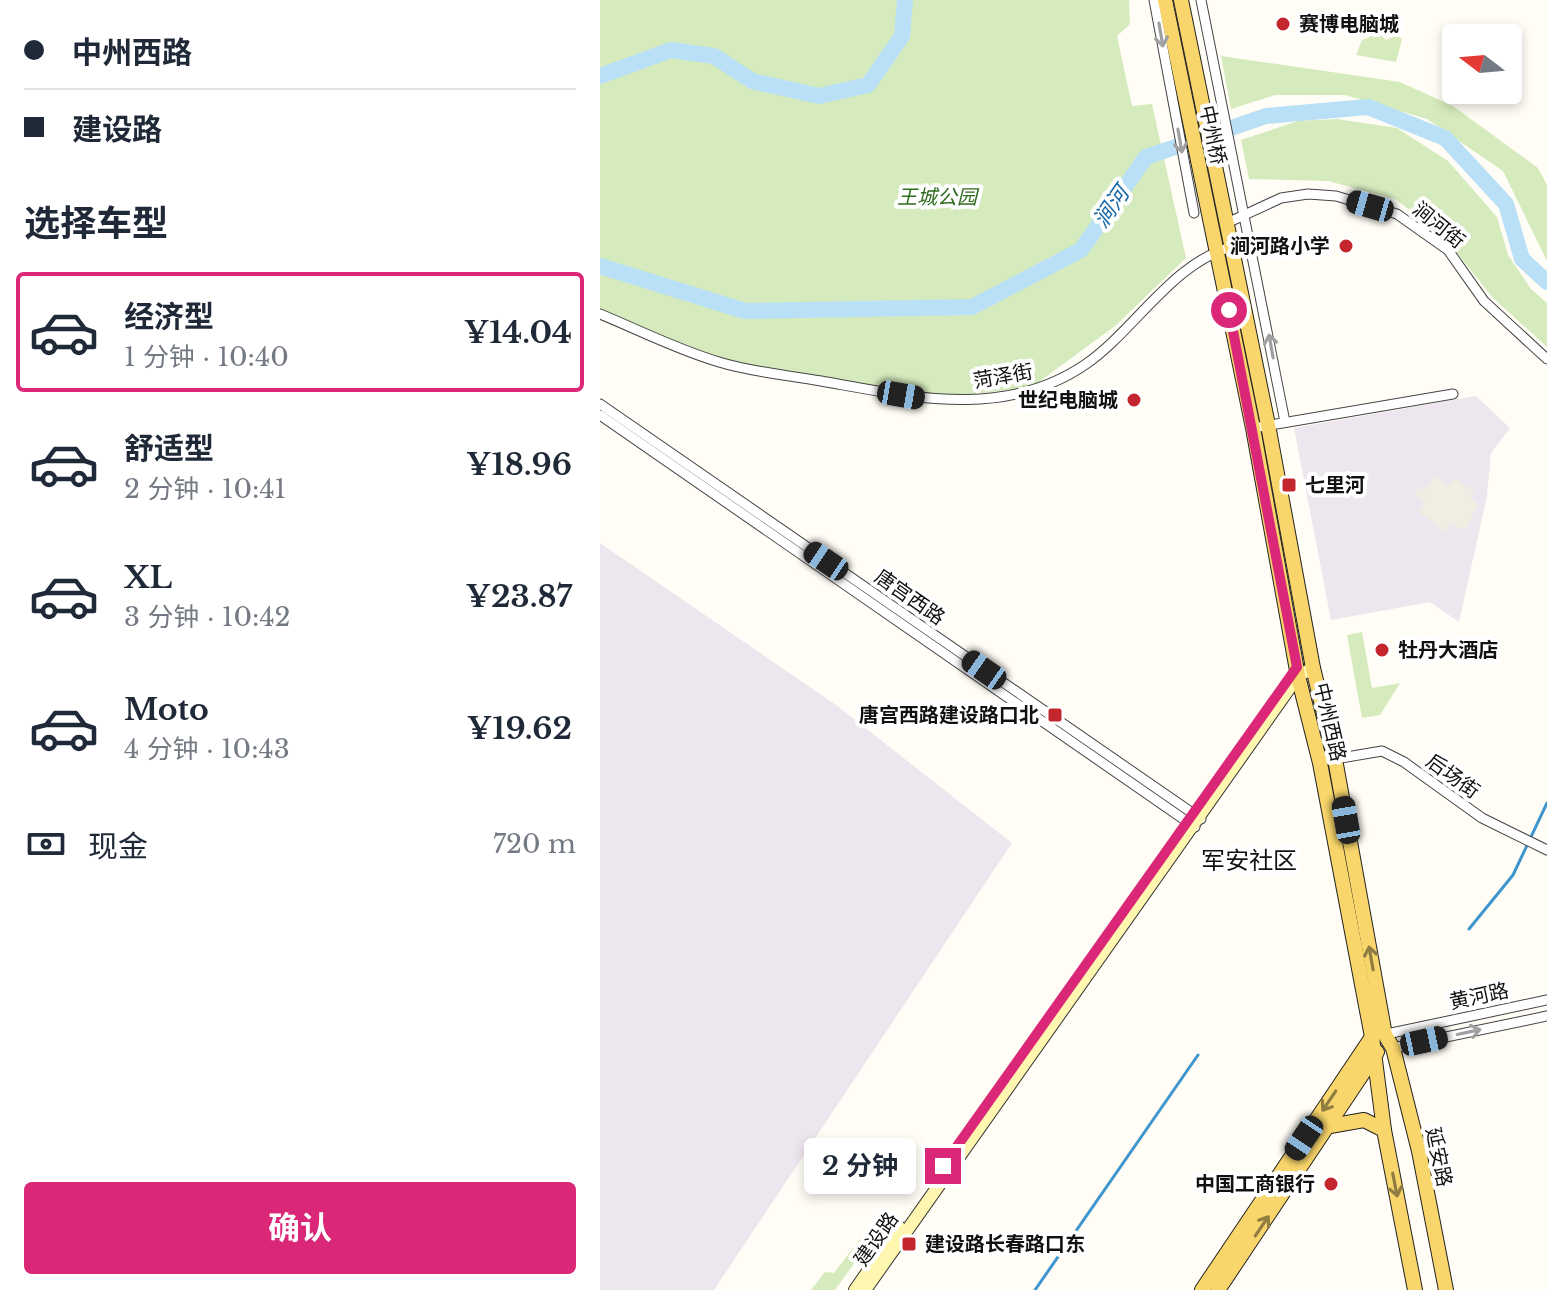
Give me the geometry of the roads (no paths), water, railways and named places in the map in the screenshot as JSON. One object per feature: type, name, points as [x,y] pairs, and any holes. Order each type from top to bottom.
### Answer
[{"type":"main road","name":"中州桥","points":[[1165,0],[1173,68],[1201,212]]},
{"type":"main road","name":"中州桥","points":[[1181,0],[1224,208]]},
{"type":"main road","name":"中州西路","points":[[1224,208],[1313,668],[1335,759],[1383,1040]]},
{"type":"main road","name":"中州西路","points":[[1201,212],[1217,251],[1298,672],[1383,1040]]},
{"type":"main road","points":[[1218,1290],[1330,1126],[1383,1040]]},
{"type":"main road","points":[[1202,1290],[1383,1040]]},
{"type":"main road","name":"延安路","points":[[1383,1040],[1419,1151],[1446,1290]]},
{"type":"main road","points":[[1374,1053],[1384,1130],[1415,1290]]},
{"type":"main road","points":[[1330,1126],[1364,1120],[1384,1130]]},
{"type":"street","points":[[1154,0],[1173,68]]},
{"type":"street","points":[[1201,0],[1285,422]]},
{"type":"street","name":"涧河街","points":[[1227,223],[1281,198],[1308,194],[1336,196],[1397,214],[1448,250],[1484,301],[1547,359]]},
{"type":"street","name":"菏泽街","points":[[600,314],[719,362],[931,401],[987,401],[1048,386],[1088,363],[1165,290],[1217,251],[1232,247]]},
{"type":"street","points":[[1253,428],[1453,394]]},
{"type":"street","name":"唐宫西路","points":[[600,404],[1195,821]]},
{"type":"street","name":"唐宫西路","points":[[600,415],[1195,821]]},
{"type":"street","name":"建设路","points":[[865,1290],[1298,672],[1313,668]]},
{"type":"street","name":"后场街","points":[[1335,759],[1382,751],[1404,762],[1458,803],[1521,839],[1547,850]]},
{"type":"street","name":"建设路","points":[[855,1290],[1195,821]]},
{"type":"street","name":"黄河路","points":[[1383,1040],[1547,1000]]},
{"type":"street","name":"黄河路","points":[[1383,1040],[1547,1016]]},
{"type":"waterway","name":"涧河","points":[[600,76],[671,50],[714,56],[752,81],[819,96],[868,85],[902,36],[905,0]]},
{"type":"waterway","name":"涧河","points":[[600,266],[745,311],[972,307],[1081,250],[1146,157],[1266,116],[1368,107],[1445,138],[1506,204],[1522,259],[1547,282]]},
{"type":"waterway","points":[[1469,929],[1513,875],[1547,803]]},
{"type":"waterway","points":[[1035,1290],[1198,1055]]},
{"type":"place","name":"赛博电脑城","points":[[1283,24]]},
{"type":"place","name":"涧河路小学","points":[[1346,246]]},
{"type":"place","name":"世纪电脑城","points":[[1134,400]]},
{"type":"place","name":"七里河","points":[[1289,485]]},
{"type":"place","name":"牡丹大酒店","points":[[1382,650]]},
{"type":"place","name":"唐宫西路建设路口北","points":[[1055,715]]},
{"type":"place","name":"中国工商银行","points":[[1331,1184]]},
{"type":"place","name":"建设路长春路口东","points":[[909,1244]]},
{"type":"district","name":"军安社区","points":[[1249,860]]},
{"type":"park label","name":"王城公园","points":[[937,197]]}]
